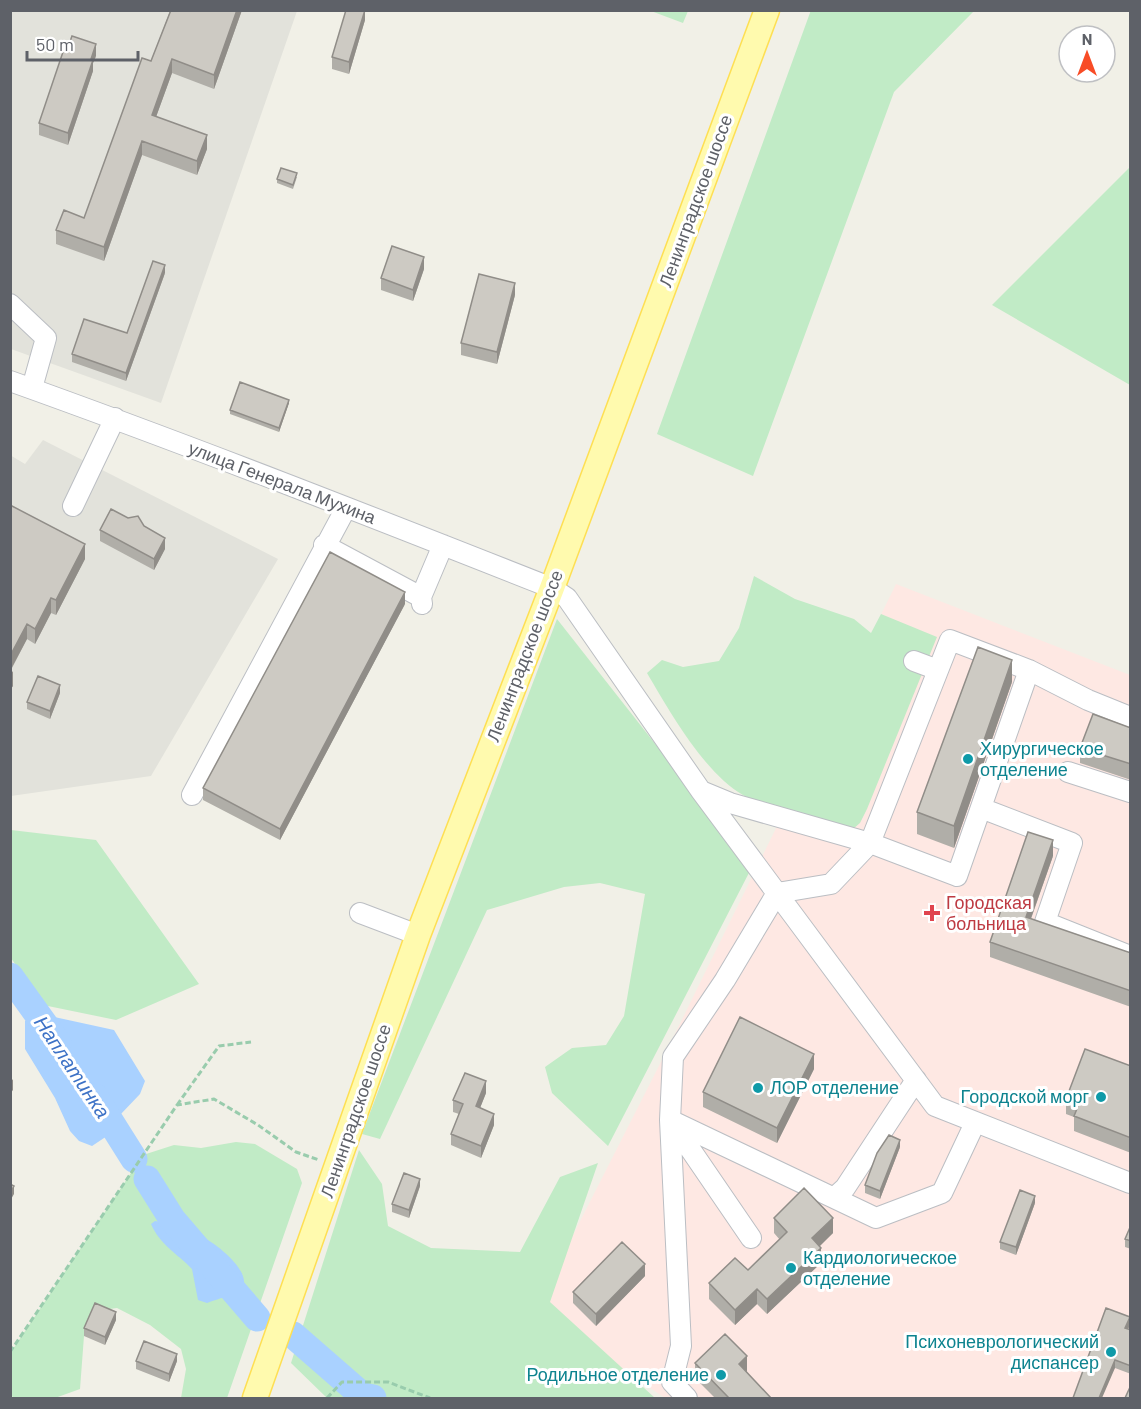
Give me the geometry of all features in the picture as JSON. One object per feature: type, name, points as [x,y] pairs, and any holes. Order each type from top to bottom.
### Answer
[{"type":"main road","name":"Ленинградское шоссе","points":[[255,1398],[418,935],[552,588],[767,10]]},
{"type":"street","points":[[10,304],[46,338],[32,388]]},
{"type":"street","name":"улица Генерала Мухина","points":[[10,381],[115,418],[552,588]]},
{"type":"street","points":[[73,506],[115,418]]},
{"type":"street","points":[[192,795],[324,545],[346,508]]},
{"type":"street","points":[[324,545],[422,600],[443,545]]},
{"type":"street","points":[[552,588],[567,598],[701,790],[935,1106],[1131,1183]]},
{"type":"street","points":[[687,1398],[672,1382],[681,1346],[670,1120],[672,1057],[725,980],[777,894],[831,884],[870,843],[950,640],[1029,670],[1088,700],[1131,717]]},
{"type":"street","points":[[914,661],[938,670]]},
{"type":"street","points":[[701,790],[730,803],[870,843],[957,876],[1029,670]]},
{"type":"street","points":[[1068,772],[1131,792]]},
{"type":"street","points":[[981,808],[1072,843],[1045,921],[1131,956]]},
{"type":"street","points":[[360,913],[418,935]]},
{"type":"street","points":[[834,1198],[845,1188],[916,1080]]},
{"type":"street","points":[[670,1120],[876,1218],[942,1193],[975,1123]]},
{"type":"street","points":[[670,1120],[751,1238]]},
{"type":"path","points":[[10,1352],[219,1046],[251,1042]]},
{"type":"path","points":[[177,1105],[213,1099],[258,1125],[296,1152],[336,1166]]},
{"type":"path","points":[[327,1398],[342,1382],[388,1382],[430,1398]]},
{"type":"shaded area","points":[[10,11],[297,11],[161,403],[11,349]]},
{"type":"shaded area","points":[[43,440],[278,559],[151,776],[11,796],[10,455],[25,464]]},
{"type":"shaded area","name":"Городская больница","points":[[896,584],[1130,675],[1130,1398],[665,1398],[535,1310],[666,1052]]},
{"type":"green space","points":[[811,10],[974,11],[894,92],[753,476],[657,434]]},
{"type":"green space","points":[[651,11],[688,11],[683,23]]},
{"type":"green space","points":[[1130,167],[1130,385],[992,305]]},
{"type":"green space","points":[[754,576],[795,599],[854,619],[871,633],[881,614],[937,637],[867,809],[860,823],[853,829],[769,807],[743,795],[729,785],[715,772],[689,740],[647,673],[662,660],[683,667],[719,661],[739,628]]},
{"type":"green space","points":[[557,619],[752,867],[608,1146],[552,1093],[545,1067],[572,1048],[606,1045],[624,1016],[645,894],[600,883],[564,887],[487,910],[380,1139],[362,1134]]},
{"type":"green space","points":[[11,830],[96,840],[199,984],[116,1020],[43,1005],[11,958]]},
{"type":"green space","points":[[236,1142],[255,1144],[297,1169],[302,1183],[227,1398],[181,1398],[186,1369],[181,1349],[150,1325],[117,1308],[95,1311],[84,1336],[80,1389],[55,1398],[15,1398],[11,1396],[11,1352],[143,1155],[174,1145],[201,1148]]},
{"type":"green space","points":[[359,1150],[382,1184],[388,1226],[431,1248],[520,1252],[560,1177],[598,1163],[550,1302],[655,1398],[327,1398],[291,1363]]},
{"type":"water","points":[[36,1013],[114,1030],[145,1081],[140,1094],[120,1115],[110,1134],[92,1146],[79,1141],[70,1131],[55,1098],[25,1049],[25,1021]]},
{"type":"water","points":[[155,1221],[187,1230],[217,1246],[239,1268],[244,1283],[241,1290],[207,1303],[198,1300],[192,1269],[159,1238],[151,1224]]},
{"type":"building","points":[[171,10],[237,10],[214,75],[172,59],[152,115],[207,135],[197,161],[142,141],[104,247],[56,230],[64,210],[84,218],[142,58],[151,61]]},
{"type":"building","points":[[346,10],[365,10],[349,62],[332,57]]},
{"type":"building","points":[[72,36],[96,44],[91,59],[93,60],[68,133],[39,123],[65,46],[68,47]]},
{"type":"building","points":[[281,168],[297,173],[293,185],[277,179]]},
{"type":"building","points":[[392,246],[424,257],[413,290],[381,278]]},
{"type":"building","points":[[153,261],[165,265],[126,373],[72,354],[84,319],[127,333]]},
{"type":"building","points":[[479,274],[515,283],[497,352],[461,343]]},
{"type":"building","points":[[240,382],[289,400],[279,428],[230,410]]},
{"type":"building","points":[[10,505],[85,544],[56,600],[51,598],[35,629],[27,624],[10,656]]},
{"type":"building","points":[[111,509],[128,518],[138,516],[144,526],[165,538],[154,559],[100,530]]},
{"type":"building","points":[[330,552],[405,592],[280,829],[203,788]]},
{"type":"building","name":"Хирургическое отделение","points":[[978,647],[1012,660],[954,826],[917,812]]},
{"type":"building","points":[[38,676],[60,685],[50,711],[27,702]]},
{"type":"building","points":[[1093,714],[1131,728],[1131,764],[1080,748]]},
{"type":"building","points":[[1028,832],[1053,840],[1026,917],[1131,953],[1131,991],[990,942]]},
{"type":"building","name":"ЛОР отделение","points":[[740,1017],[814,1054],[777,1128],[703,1092]]},
{"type":"building","name":"Городской морг","points":[[1085,1049],[1131,1066],[1131,1138],[1074,1116],[1079,1104],[1066,1099]]},
{"type":"building","points":[[465,1073],[486,1081],[476,1106],[494,1114],[481,1146],[451,1134],[463,1104],[453,1100]]},
{"type":"building","points":[[889,1135],[900,1140],[880,1191],[865,1185],[877,1153]]},
{"type":"building","points":[[404,1173],[420,1179],[409,1210],[392,1204]]},
{"type":"building","name":"Кардиологическое отделение","points":[[804,1188],[833,1218],[812,1238],[821,1248],[767,1299],[757,1289],[735,1310],[709,1283],[735,1258],[748,1270],[787,1232],[774,1218]]},
{"type":"building","points":[[1020,1190],[1035,1196],[1016,1247],[1000,1242]]},
{"type":"building","points":[[1131,1225],[1131,1241],[1125,1239]]},
{"type":"building","points":[[622,1242],[645,1264],[596,1314],[573,1292]]},
{"type":"building","points":[[95,1303],[116,1312],[105,1337],[84,1328]]},
{"type":"building","name":"Психоневрологический диспансер","points":[[1106,1308],[1130,1317],[1125,1328],[1131,1330],[1131,1366],[1115,1360],[1099,1398],[1073,1398]]},
{"type":"building","points":[[725,1334],[747,1356],[739,1364],[771,1398],[729,1398],[695,1363]]},
{"type":"building","points":[[144,1341],[177,1354],[169,1374],[136,1361]]},
{"type":"building","points":[[1131,1385],[1131,1398],[1125,1398]]},
{"type":"waterway","name":"Наплатинка","points":[[10,976],[58,1043]]},
{"type":"waterway","name":"Наплатинка","points":[[95,1097],[134,1159]]},
{"type":"waterway","name":"Наплатинка","points":[[147,1179],[172,1219],[257,1318]]},
{"type":"waterway","name":"Наплатинка","points":[[293,1335],[363,1396],[373,1398]]},
{"type":"place","name":"Хирургическое отделение","points":[[968,759]]},
{"type":"place","name":"Городская больница","points":[[932,913]]},
{"type":"place","name":"ЛОР отделение","points":[[758,1088]]},
{"type":"place","name":"Городской морг","points":[[1101,1097]]},
{"type":"place","name":"Кардиологическое отделение","points":[[791,1268]]},
{"type":"place","name":"Психоневрологический диспансер","points":[[1111,1352]]},
{"type":"place","name":"Родильное отделение","points":[[721,1375]]}]
